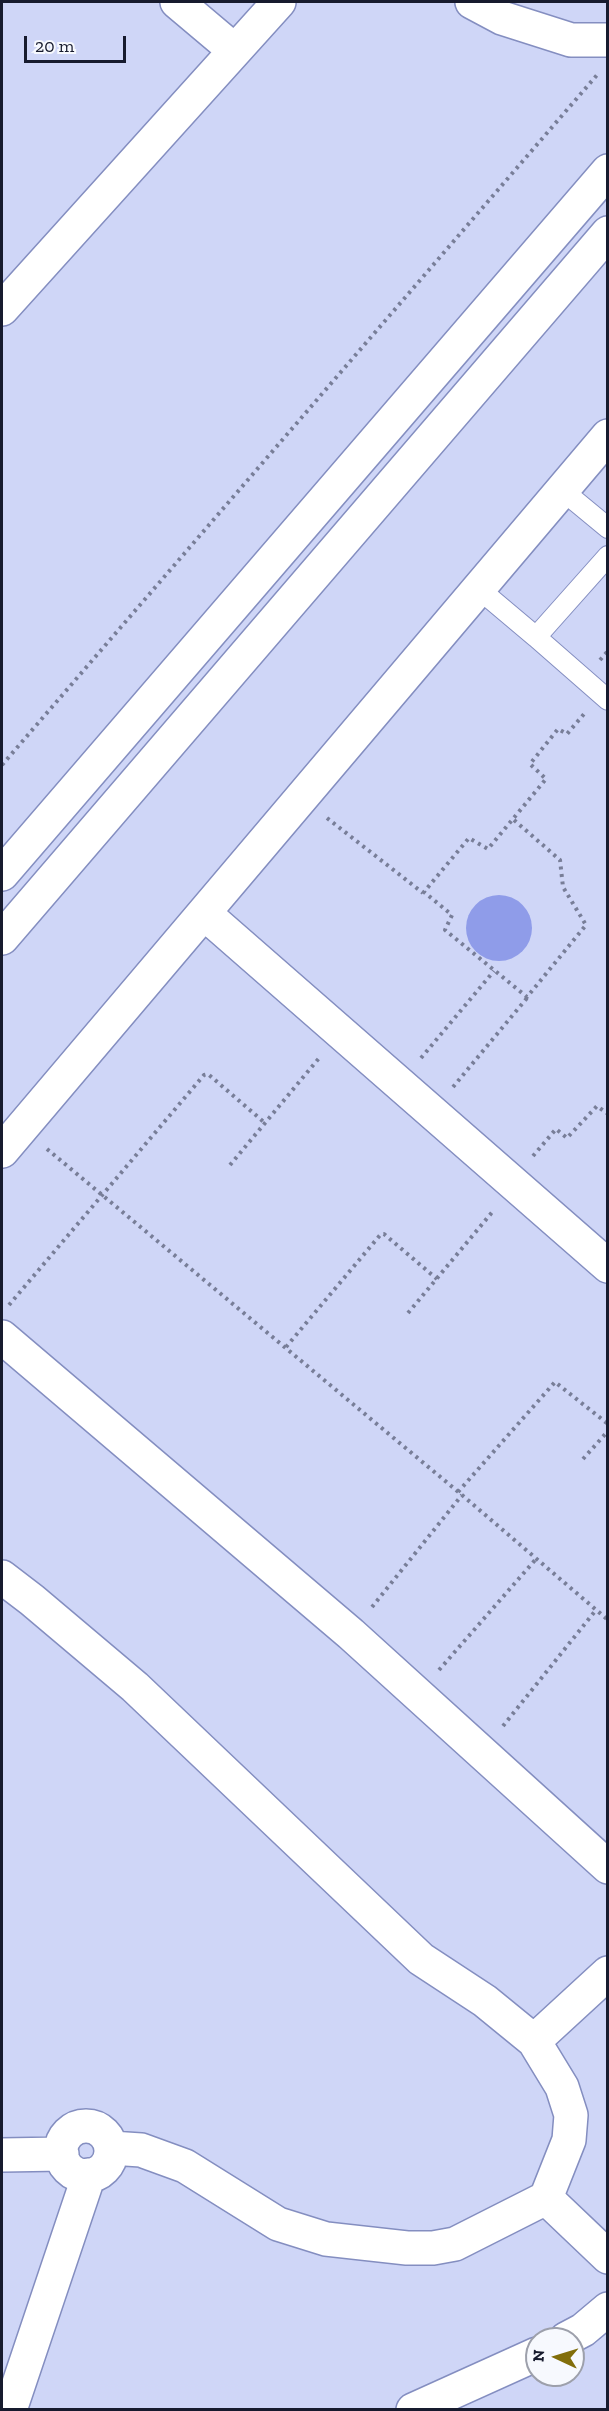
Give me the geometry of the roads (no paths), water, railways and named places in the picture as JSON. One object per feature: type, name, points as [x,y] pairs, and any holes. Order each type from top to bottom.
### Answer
[{"type":"street","points":[[177,2],[234,50]]},
{"type":"street","points":[[2,309],[279,2]]},
{"type":"street","points":[[472,2],[502,18],[571,40],[604,56]]},
{"type":"street","points":[[2,874],[608,171]]},
{"type":"street","points":[[2,938],[608,233]]},
{"type":"street","points":[[11,1140],[608,436]]},
{"type":"street","points":[[204,913],[608,1266]]},
{"type":"street","points":[[2,1337],[351,1634],[608,1867]]},
{"type":"street","points":[[2,1577],[135,1687],[421,1959],[485,2001],[534,2041],[562,2087],[571,2115],[568,2140],[546,2198],[455,2244],[444,2246],[407,2248],[326,2239],[278,2224],[185,2166],[141,2150],[111,2148]]},
{"type":"street","points":[[534,2041],[608,1973]]},
{"type":"street","points":[[2,2155],[75,2167],[103,2170],[110,2158],[111,2148],[110,2141],[98,2129],[82,2127],[70,2132],[65,2139],[75,2167],[16,2353],[10,2409]]},
{"type":"street","points":[[546,2198],[608,2257]]},
{"type":"street","points":[[585,2329],[608,2310]]},
{"type":"street","points":[[413,2409],[525,2359]]},
{"type":"lane","points":[[562,490],[608,528]]},
{"type":"lane","points":[[536,638],[608,556]]},
{"type":"lane","points":[[479,589],[604,697]]},
{"type":"water","points":[[493,895],[505,895],[517,900],[527,910],[532,928],[530,941],[517,956],[505,961],[493,961],[481,956],[471,946],[466,934],[466,922],[471,910],[481,900]]}]
